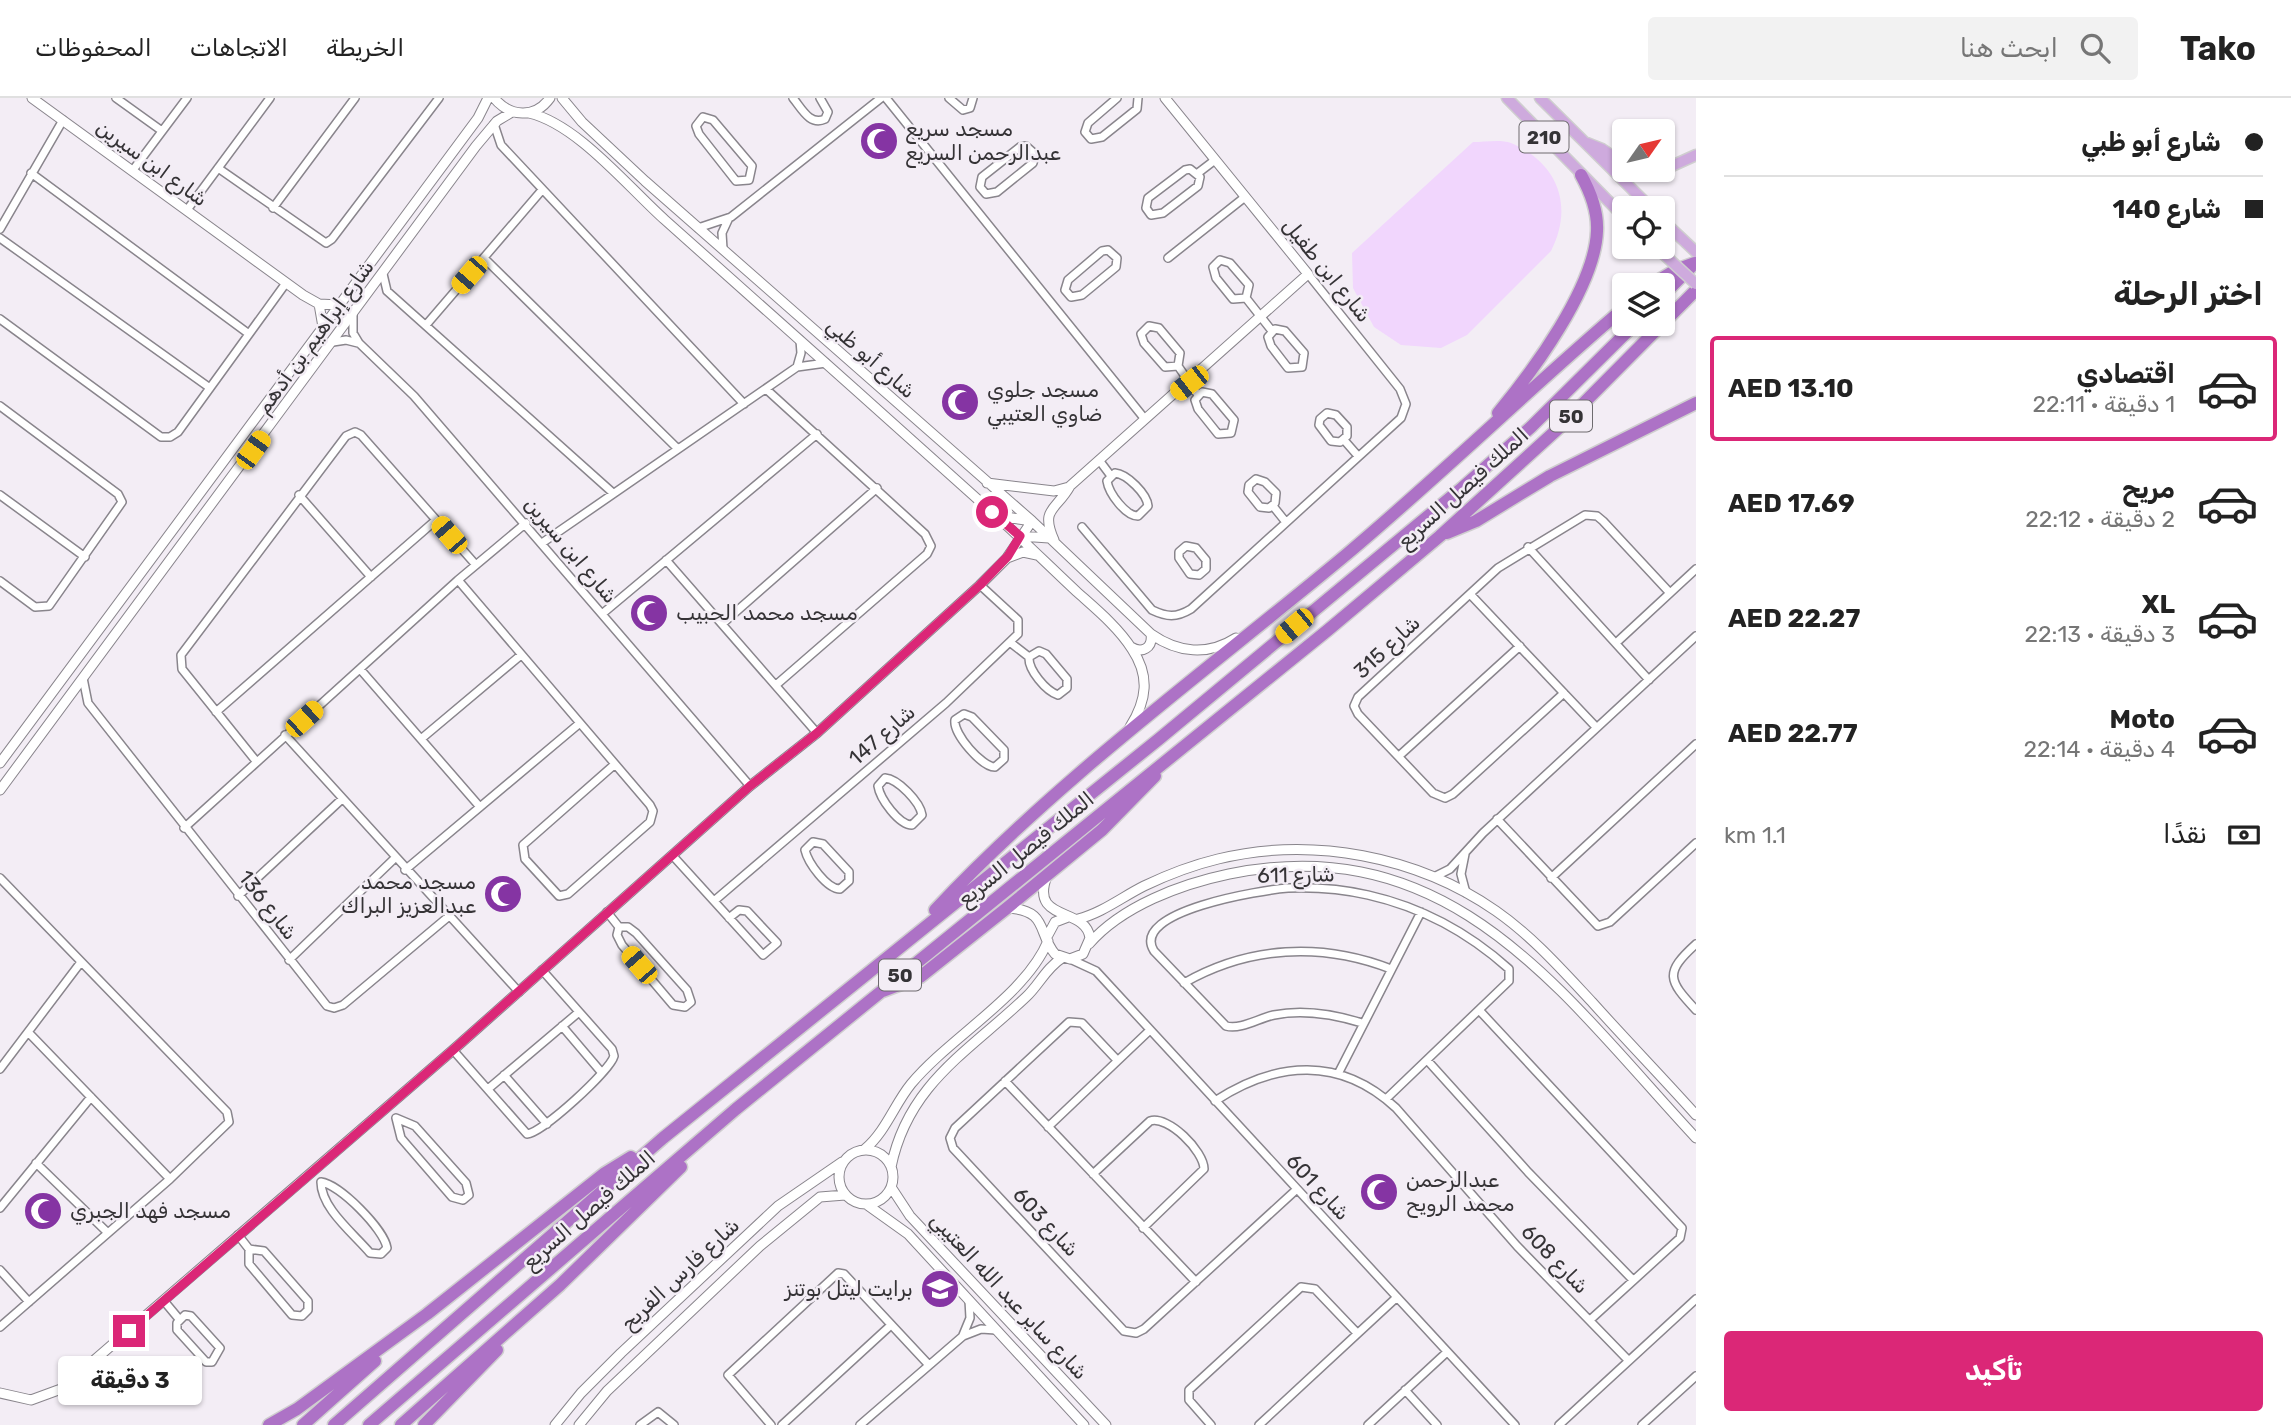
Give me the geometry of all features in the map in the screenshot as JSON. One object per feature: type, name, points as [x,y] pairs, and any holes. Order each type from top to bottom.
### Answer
[{"type":"highway","points":[[1463,454],[1540,357],[1588,274],[1597,221],[1592,197],[1581,176]]},
{"type":"highway","points":[[1671,273],[1696,259]]},
{"type":"highway","points":[[1675,282],[1696,259]]},
{"type":"highway","name":"الملك فيصل السريع","points":[[369,1425],[736,1109],[1440,536],[1561,426],[1696,290]]},
{"type":"highway","points":[[906,941],[994,851],[1126,733],[1463,454],[1612,319]]},
{"type":"highway","name":"الملك فيصل السريع","points":[[334,1425],[663,1138],[1159,739],[1462,488],[1531,427],[1623,336]]},
{"type":"highway","points":[[1440,536],[1476,521],[1550,476],[1696,403]]},
{"type":"highway","points":[[880,991],[904,986],[920,977],[1047,876],[1128,807],[1164,762]]},
{"type":"highway","points":[[424,1425],[736,1109]]},
{"type":"highway","points":[[269,1425],[297,1409],[427,1314],[605,1173],[663,1138]]},
{"type":"highway","points":[[401,1425],[560,1285]]},
{"type":"highway","points":[[303,1425],[427,1314]]},
{"type":"main road","name":"210","points":[[1507,98],[1612,206]]},
{"type":"main road","name":"210","points":[[1540,98],[1639,196]]},
{"type":"main road","points":[[1584,142],[1612,156]]},
{"type":"main road","points":[[1675,165],[1696,155]]},
{"type":"main road","points":[[1675,233],[1696,259]]},
{"type":"main road","points":[[1669,259],[1696,284]]},
{"type":"street","name":"شارع ابن سيرين","points":[[32,98],[286,284],[319,304],[340,305]]},
{"type":"street","points":[[116,98],[162,131]]},
{"type":"street","points":[[133,170],[187,98]]},
{"type":"street","points":[[187,210],[270,98]]},
{"type":"street","points":[[273,208],[355,98]]},
{"type":"street","points":[[218,168],[322,243],[331,241],[439,98]]},
{"type":"street","name":"شارع إبراهيم بن أدهم","points":[[0,763],[478,118],[488,98]]},
{"type":"street","points":[[494,98],[512,112]]},
{"type":"street","points":[[529,113],[550,98]]},
{"type":"street","name":"شارع أبو ظبي","points":[[562,98],[582,122],[645,181],[1032,521],[1151,635],[1185,650],[1204,651],[1224,646],[1275,612]]},
{"type":"street","points":[[793,98],[811,121],[825,119]]},
{"type":"street","points":[[820,98],[828,109],[825,119]]},
{"type":"street","points":[[698,228],[715,225],[731,217],[884,98],[1144,418]]},
{"type":"street","points":[[949,98],[963,110],[970,108],[974,98]]},
{"type":"street","points":[[1117,98],[1088,122],[1085,132],[1091,139],[1102,137],[1137,109],[1138,98]]},
{"type":"street","name":"شارع ابن طفيل","points":[[1165,98],[1400,388],[1406,404],[1401,418],[1358,456]]},
{"type":"street","points":[[1548,98],[1552,110]]},
{"type":"street","name":"شارع إبراهيم بن أدهم","points":[[0,790],[476,146],[494,124],[512,112]]},
{"type":"street","name":"شارع أبو ظبي","points":[[512,112],[548,118],[573,133],[636,194],[1020,536],[1131,647],[1143,667],[1146,690],[1141,709],[1126,733]]},
{"type":"street","points":[[705,117],[713,120],[752,166],[749,180],[736,181],[696,130],[700,119],[705,117]]},
{"type":"street","points":[[825,119],[837,134]]},
{"type":"street","points":[[0,229],[63,120]]},
{"type":"street","points":[[494,124],[501,145],[744,404]]},
{"type":"street","points":[[476,146],[489,142],[501,145]]},
{"type":"street","points":[[1020,147],[1033,150],[1034,163],[997,192],[988,194],[982,190],[979,184],[982,177],[1020,147]]},
{"type":"street","points":[[1198,173],[1215,160]]},
{"type":"street","points":[[1185,170],[1198,173],[1198,186],[1158,216],[1148,211],[1145,205],[1148,198],[1185,170]]},
{"type":"street","points":[[31,173],[249,334]]},
{"type":"street","points":[[749,180],[761,194]]},
{"type":"street","points":[[636,194],[635,186],[645,181]]},
{"type":"street","points":[[426,325],[542,190]]},
{"type":"street","points":[[970,201],[982,190]]},
{"type":"street","points":[[1168,258],[1245,197]]},
{"type":"street","points":[[724,251],[722,233],[731,217]]},
{"type":"street","points":[[0,238],[210,388]]},
{"type":"street","points":[[1102,251],[1115,254],[1116,267],[1077,298],[1068,293],[1065,287],[1068,280],[1102,251]]},
{"type":"street","points":[[484,258],[678,449]]},
{"type":"street","points":[[1246,298],[1233,299],[1213,273],[1216,263],[1222,260],[1230,263],[1249,285],[1246,298],[1272,331]]},
{"type":"street","points":[[383,274],[387,291],[613,493]]},
{"type":"street","points":[[1053,542],[1048,515],[1070,486],[1144,418],[1189,383],[1308,274]]},
{"type":"street","points":[[0,318],[161,437],[170,437],[178,432],[286,284]]},
{"type":"street","points":[[369,293],[387,291]]},
{"type":"street","points":[[1053,303],[1068,293]]},
{"type":"street","points":[[319,304],[323,327]]},
{"type":"street","points":[[353,315],[353,333],[359,343]]},
{"type":"street","points":[[1178,366],[1165,367],[1142,338],[1144,328],[1151,325],[1158,328],[1181,353],[1178,366],[1198,395]]},
{"type":"street","points":[[1278,328],[1285,331],[1304,354],[1301,366],[1288,368],[1268,341],[1272,331],[1278,328]]},
{"type":"street","points":[[797,367],[801,353],[799,339]]},
{"type":"street","points":[[333,342],[346,340],[359,343]]},
{"type":"street","name":"شارع ابن سيرين","points":[[359,343],[414,396],[750,786]]},
{"type":"street","points":[[542,543],[797,367],[826,363]]},
{"type":"street","points":[[766,389],[928,537],[930,550],[776,685]]},
{"type":"street","points":[[1205,392],[1212,394],[1234,419],[1231,433],[1218,434],[1195,404],[1198,395],[1205,392]]},
{"type":"street","points":[[0,406],[118,494],[121,507],[46,608],[35,607],[2,585]]},
{"type":"street","points":[[1333,413],[1342,421],[1348,429],[1344,440],[1331,441],[1320,425],[1322,416],[1333,413]]},
{"type":"street","points":[[256,761],[182,669],[181,655],[346,436],[355,432],[361,435],[476,565]]},
{"type":"street","points":[[602,614],[817,435]]},
{"type":"street","points":[[1082,527],[1152,610],[1166,617],[1179,616],[1191,609],[1358,456],[1344,440]]},
{"type":"street","points":[[1099,460],[1111,476]]},
{"type":"street","points":[[1117,472],[1125,475],[1147,499],[1148,506],[1139,516],[1130,515],[1110,491],[1107,481],[1111,476],[1117,472]]},
{"type":"street","points":[[1258,479],[1265,482],[1276,496],[1273,506],[1260,507],[1248,492],[1251,482],[1258,479]]},
{"type":"street","points":[[986,483],[1054,491],[1070,486]]},
{"type":"street","points":[[204,487],[209,496],[218,497]]},
{"type":"street","points":[[722,624],[877,488]]},
{"type":"street","points":[[0,495],[85,557]]},
{"type":"street","points":[[299,495],[371,577]]},
{"type":"street","points":[[1273,506],[1285,521]]},
{"type":"street","points":[[188,508],[198,507],[203,517]]},
{"type":"street","points":[[992,512],[1011,520],[1032,521]]},
{"type":"street","name":"شارع 315","points":[[1564,693],[1448,797],[1436,795],[1356,711],[1356,700],[1498,568],[1528,547],[1582,517],[1597,516],[1670,593]]},
{"type":"street","points":[[216,712],[436,520]]},
{"type":"street","points":[[0,1393],[31,1400],[55,1393],[164,1301],[519,992],[750,786],[817,733],[980,585],[1006,559],[1032,521]]},
{"type":"street","points":[[184,828],[458,580],[526,523]]},
{"type":"street","points":[[1020,536],[1038,535],[1053,542]]},
{"type":"street","points":[[1203,573],[1207,562],[1196,548],[1188,545],[1181,548],[1179,558],[1190,574],[1203,573],[1216,585]]},
{"type":"street","points":[[1528,547],[1649,680]]},
{"type":"street","points":[[1006,559],[1023,552],[1038,555]]},
{"type":"street","points":[[666,560],[817,733]]},
{"type":"street","points":[[1616,643],[1696,569]]},
{"type":"street","points":[[458,580],[521,655],[580,723],[615,764],[652,808],[653,817],[568,894],[559,896],[523,856],[523,845],[615,764]]},
{"type":"street","points":[[980,585],[1018,620],[1020,631],[1011,643],[1029,657],[1031,669],[1052,693],[1058,695],[1067,688],[1067,679],[1046,654],[1038,650],[1029,657]]},
{"type":"street","points":[[1470,594],[1596,727]]},
{"type":"street","points":[[1131,647],[1140,651],[1146,649],[1152,641],[1151,635]]},
{"type":"street","points":[[1434,877],[1450,869],[1497,820],[1696,636]]},
{"type":"street","name":"شارع 147","points":[[714,901],[872,768],[1011,643]]},
{"type":"street","points":[[1399,756],[1520,646]]},
{"type":"street","points":[[421,739],[521,655]]},
{"type":"street","points":[[360,668],[480,807]]},
{"type":"street","name":"شارع 136","points":[[83,678],[88,703],[324,1004],[337,1008],[448,917]]},
{"type":"street","points":[[67,700],[80,699],[88,703]]},
{"type":"street","points":[[946,703],[958,717]]},
{"type":"street","points":[[964,713],[972,716],[1004,750],[1003,760],[995,767],[987,766],[957,732],[954,722],[958,717],[964,713]]},
{"type":"street","points":[[405,870],[580,723]]},
{"type":"street","points":[[285,736],[519,992]]},
{"type":"street","points":[[1551,878],[1696,744]]},
{"type":"street","points":[[872,768],[881,781]]},
{"type":"street","points":[[888,777],[895,780],[921,808],[922,815],[912,825],[904,824],[880,796],[877,786],[881,781],[888,777]]},
{"type":"street","points":[[238,896],[342,799]]},
{"type":"street","points":[[1497,820],[1592,923],[1605,926],[1696,843]]},
{"type":"street","points":[[797,831],[809,845]]},
{"type":"street","points":[[815,841],[823,844],[849,872],[849,881],[840,889],[832,887],[808,860],[805,850],[809,845],[815,841]]},
{"type":"street","points":[[866,1149],[880,1133],[912,1083],[1025,976],[1055,922],[1096,914],[1175,873],[1252,853],[1308,850],[1346,853],[1391,862],[1434,877],[1497,912],[1530,938],[1696,1115]]},
{"type":"street","points":[[1465,853],[1461,874],[1466,893]]},
{"type":"street","points":[[673,856],[763,956],[777,943],[747,911],[739,910],[729,918]]},
{"type":"street","points":[[289,960],[395,858]]},
{"type":"street","points":[[891,1167],[881,1154],[866,1149],[856,1151],[842,1163],[838,1179],[845,1195],[866,1204],[881,1199],[891,1187],[891,1167],[904,1123],[925,1091],[1027,996],[1051,966],[1087,947],[1112,923],[1176,889],[1243,871],[1300,866],[1363,872],[1423,890],[1481,921],[1518,949],[1696,1138]]},
{"type":"street","points":[[1047,876],[1044,894],[1048,905],[1060,915],[1073,918],[1089,932],[1087,947]]},
{"type":"street","points":[[0,878],[227,1112],[229,1122],[226,1128],[170,1179],[0,1327]]},
{"type":"street","name":"شارع 611","points":[[1362,1023],[1334,1015],[1298,1012],[1263,1017],[1229,1027],[1152,948],[1152,931],[1162,923],[1220,900],[1264,891],[1319,888],[1370,895],[1421,912],[1468,937],[1511,971],[1509,981],[1386,1099]]},
{"type":"street","points":[[1007,908],[1032,915],[1055,954],[1066,958]]},
{"type":"street","points":[[607,912],[619,927]]},
{"type":"street","points":[[1338,1074],[1421,912]]},
{"type":"street","points":[[619,927],[628,927],[636,933],[687,990],[691,1002],[685,1007],[673,1004],[622,945],[617,936],[619,927]]},
{"type":"street","points":[[1518,949],[1521,943],[1530,938]]},
{"type":"street","points":[[1696,944],[1675,964],[1672,978],[1674,986],[1696,1010]]},
{"type":"street","name":"شارع 601","points":[[1087,947],[1096,971],[1516,1425]]},
{"type":"street","points":[[1184,983],[1236,960],[1293,950],[1336,953],[1391,969]]},
{"type":"street","name":"شارع 601","points":[[1066,958],[1096,971]]},
{"type":"street","points":[[0,1069],[81,962]]},
{"type":"street","points":[[453,1050],[527,1134],[536,1133],[547,1124],[613,1061],[612,1049],[542,970]]},
{"type":"street","points":[[1479,1010],[1681,1225],[1680,1238],[1590,1320]]},
{"type":"street","points":[[488,1089],[579,1012]]},
{"type":"street","name":"شارع 603","points":[[1117,1060],[1082,1023],[1072,1021],[952,1131],[951,1145],[1118,1326],[1128,1333],[1140,1332],[1297,1189]]},
{"type":"street","points":[[562,1026],[602,1073]]},
{"type":"street","points":[[1048,1127],[1150,1030]]},
{"type":"street","points":[[28,1032],[170,1179]]},
{"type":"street","points":[[1427,1060],[1528,1172],[1633,1280]]},
{"type":"street","name":"شارع 608","points":[[1216,1101],[1245,1083],[1278,1072],[1312,1070],[1338,1074],[1363,1084],[1386,1099],[1517,1245],[1628,1360]]},
{"type":"street","points":[[504,1075],[547,1124]]},
{"type":"street","points":[[1005,1081],[1196,1282]]},
{"type":"street","points":[[0,1208],[91,1097]]},
{"type":"street","points":[[386,1107],[396,1118],[415,1126],[466,1182],[469,1195],[463,1200],[452,1197],[401,1138],[396,1118]]},
{"type":"street","points":[[1093,1174],[1150,1121],[1161,1119],[1171,1124],[1201,1156],[1204,1169],[1143,1227]]},
{"type":"street","points":[[37,1163],[108,1233]]},
{"type":"street","name":"شارع فارس الفريح","points":[[555,1425],[613,1361],[778,1206],[842,1163]]},
{"type":"street","points":[[311,1171],[321,1181],[339,1188],[383,1237],[387,1248],[381,1254],[370,1253],[327,1203],[321,1192],[321,1181]]},
{"type":"street","name":"شارع ساير عبد الله العتيبي","points":[[891,1187],[910,1216],[1106,1425]]},
{"type":"street","name":"شارع فارس الفريح","points":[[579,1425],[607,1391],[760,1245],[820,1197],[845,1195]]},
{"type":"street","name":"شارع ساير عبد الله العتيبي","points":[[866,1204],[900,1226],[1084,1425]]},
{"type":"street","points":[[238,1235],[249,1249],[249,1264],[292,1315],[302,1316],[308,1310],[307,1301],[264,1251],[249,1249]]},
{"type":"street","points":[[0,1269],[29,1302]]},
{"type":"street","points":[[771,1425],[728,1375],[838,1273],[845,1274],[928,1364]]},
{"type":"street","points":[[1211,1425],[1189,1400],[1189,1390],[1301,1287],[1315,1289],[1357,1333]]},
{"type":"street","points":[[963,1336],[970,1318],[968,1298]]},
{"type":"street","points":[[1259,1425],[1396,1298]]},
{"type":"street","points":[[1559,1425],[1696,1299]]},
{"type":"street","points":[[164,1301],[179,1319]]},
{"type":"street","points":[[191,1316],[220,1348],[212,1362],[206,1362],[177,1330],[179,1319],[191,1316]]},
{"type":"street","points":[[782,1425],[891,1325]]},
{"type":"street","points":[[860,1425],[963,1336],[981,1329],[998,1330]]},
{"type":"street","points":[[1368,1425],[1447,1352]]},
{"type":"street","points":[[1642,1425],[1696,1376]]},
{"type":"street","points":[[1405,1390],[1437,1425]]},
{"type":"street","points":[[640,1425],[658,1412],[674,1425]]},
{"type":"shaded area","points":[[1473,142],[1511,143],[1540,162],[1550,174],[1561,202],[1558,234],[1551,251],[1467,335],[1441,348],[1401,345],[1374,327],[1353,288],[1352,253]]},
{"type":"place","name":"مسجد سريع عبدالرحمن السريع","points":[[879,141]]},
{"type":"place","name":"مسجد جلوي ضاوي العتيبي","points":[[960,402]]},
{"type":"place","name":"مسجد محمد الحبيب","points":[[649,613]]},
{"type":"place","name":"مسجد محمد عبدالعزيز البراك","points":[[503,894]]},
{"type":"place","name":"عبدالرحمن محمد الرويح","points":[[1379,1192]]},
{"type":"place","name":"مسجد فهد الجبري","points":[[43,1211]]},
{"type":"place","name":"برايت ليتل بوتنز","points":[[940,1289]]},
{"type":"route","points":[[129,1331],[453,1050],[750,786],[817,733],[980,585],[1008,556],[1020,536],[992,512]]}]
